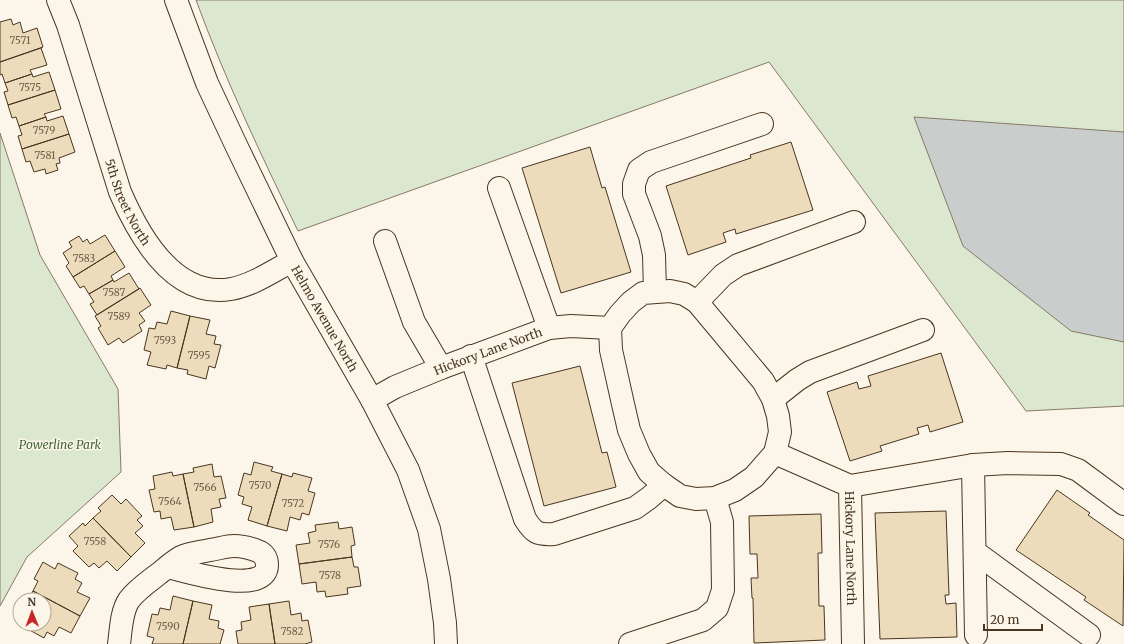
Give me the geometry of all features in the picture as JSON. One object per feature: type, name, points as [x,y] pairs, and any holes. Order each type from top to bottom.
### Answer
[{"type":"street","name":"5th Street North","points":[[58,0],[68,25],[120,192],[128,211],[142,235],[149,246],[166,265],[179,277],[196,286],[211,290],[221,290],[236,288],[250,283],[292,261]]},
{"type":"street","name":"Helmo Avenue North","points":[[176,0],[207,83],[292,261],[372,400],[408,470],[429,529],[439,579],[445,623],[446,644]]},
{"type":"street","points":[[655,292],[654,255],[650,236],[634,194],[634,184],[639,170],[651,162],[762,124]]},
{"type":"street","points":[[499,188],[549,328]]},
{"type":"street","points":[[697,302],[723,275],[738,265],[854,222]]},
{"type":"street","points":[[385,241],[414,322],[441,368]]},
{"type":"street","points":[[670,291],[684,294],[697,302],[763,382],[773,399],[778,416],[780,432],[775,453],[754,477],[735,490],[715,498],[696,499],[680,496],[664,485],[649,472],[639,454],[629,430],[611,350],[610,328],[631,302],[643,293],[655,292],[670,291]]},
{"type":"street","name":"Hickory Lane North","points":[[372,400],[395,387],[441,368],[549,328],[571,326],[610,328]]},
{"type":"street","points":[[773,399],[797,380],[810,372],[922,330]]},
{"type":"street","points":[[471,356],[525,518],[531,529],[542,535],[554,534],[635,508],[664,485]]},
{"type":"street","name":"Hickory Lane North","points":[[775,453],[850,486],[853,644]]},
{"type":"street","points":[[850,486],[973,465],[1008,463],[1061,464],[1078,470],[1124,504]]},
{"type":"street","points":[[973,465],[976,635]]},
{"type":"street","points":[[630,644],[703,620],[717,608],[723,590],[722,522],[715,498]]},
{"type":"street","points":[[975,552],[1089,636]]},
{"type":"street","points":[[119,644],[124,614],[129,600],[168,567]]},
{"type":"green space","points":[[196,0],[1124,0],[1124,406],[1026,411],[769,62],[298,231],[244,117]]},
{"type":"green space","name":"Powerline Park","points":[[0,133],[40,255],[118,389],[121,472],[27,557],[0,606]]},
{"type":"shaded area","points":[[914,117],[1124,132],[1124,342],[1071,331],[963,246]]},
{"type":"building","points":[[11,19],[13,25],[20,22],[23,33],[37,28],[43,47],[0,62],[0,22]]},
{"type":"building","points":[[41,48],[47,65],[30,70],[32,74],[5,83],[2,74],[0,75],[0,62]]},
{"type":"building","points":[[49,72],[55,90],[8,105],[4,92],[8,91],[5,83],[32,74],[33,77]]},
{"type":"building","points":[[55,90],[61,109],[44,114],[46,117],[19,126],[16,117],[12,118],[8,105]]},
{"type":"building","points":[[63,116],[69,134],[22,149],[18,136],[22,135],[19,126],[46,117],[47,121]]},
{"type":"building","points":[[69,134],[75,152],[59,158],[60,163],[56,164],[58,170],[46,174],[45,169],[34,172],[30,161],[26,162],[22,149]]},
{"type":"building","points":[[791,142],[813,210],[736,234],[735,229],[723,233],[726,242],[688,255],[666,186],[751,158],[750,155]]},
{"type":"building","points":[[590,147],[602,188],[605,187],[631,272],[561,293],[522,168]]},
{"type":"building","points":[[105,235],[115,251],[73,277],[66,266],[69,263],[63,253],[72,247],[69,242],[79,236],[83,242],[87,239],[90,244]]},
{"type":"building","points":[[115,251],[125,267],[111,276],[113,280],[89,294],[84,286],[80,288],[73,277]]},
{"type":"building","points":[[129,273],[139,289],[97,315],[90,304],[94,302],[89,294],[113,280],[114,282]]},
{"type":"building","points":[[140,288],[151,305],[139,313],[145,321],[139,325],[142,331],[123,343],[119,338],[108,345],[98,328],[101,326],[95,316]]},
{"type":"building","points":[[171,311],[190,316],[177,368],[167,365],[166,369],[147,365],[151,352],[144,350],[149,328],[155,329],[157,322],[167,324]]},
{"type":"building","points":[[190,316],[210,320],[206,334],[216,336],[214,344],[221,345],[215,368],[209,366],[206,379],[187,374],[188,370],[177,368]]},
{"type":"building","points":[[941,353],[963,422],[930,432],[928,425],[917,428],[919,434],[880,446],[882,451],[850,461],[827,392],[857,382],[859,389],[871,386],[868,376]]},
{"type":"building","points":[[580,366],[602,453],[607,452],[616,487],[544,506],[512,383]]},
{"type":"building","points":[[254,462],[273,467],[271,471],[282,474],[267,526],[248,520],[252,507],[242,504],[244,497],[238,495],[244,473],[251,475]]},
{"type":"building","points":[[212,464],[214,477],[221,476],[226,498],[219,499],[221,507],[211,509],[213,522],[194,527],[183,474],[194,472],[193,468]]},
{"type":"building","points":[[172,472],[173,476],[183,474],[194,527],[174,530],[171,517],[161,519],[160,511],[154,512],[149,490],[155,489],[153,476]]},
{"type":"building","points":[[293,473],[312,478],[308,491],[315,493],[309,515],[302,513],[300,520],[290,517],[287,531],[267,526],[282,474],[292,477]]},
{"type":"building","points":[[1057,490],[1090,513],[1088,515],[1124,540],[1123,626],[1084,600],[1086,597],[1016,550]]},
{"type":"building","points":[[112,495],[121,504],[126,499],[142,516],[137,520],[143,526],[135,533],[145,543],[131,557],[93,518],[101,511],[98,508]]},
{"type":"building","points":[[946,511],[949,595],[945,595],[946,604],[956,603],[957,637],[880,639],[875,513]]},
{"type":"building","points":[[821,514],[822,553],[818,553],[819,606],[824,606],[825,640],[754,643],[751,578],[758,578],[757,554],[750,554],[749,516]]},
{"type":"building","points":[[93,518],[131,557],[117,571],[107,561],[99,568],[94,563],[89,567],[73,551],[78,546],[69,536],[83,523],[85,526]]},
{"type":"building","points":[[338,522],[339,529],[352,527],[355,545],[351,546],[352,557],[299,564],[296,545],[310,543],[308,533],[316,531],[315,525]]},
{"type":"building","points":[[352,557],[354,567],[358,567],[361,586],[347,588],[348,594],[326,597],[325,591],[317,592],[316,582],[302,584],[299,564]]},
{"type":"building","points":[[43,562],[55,569],[58,563],[78,573],[75,579],[82,583],[77,592],[90,598],[80,616],[52,601],[52,592],[33,591],[38,581],[34,579]]},
{"type":"building","points":[[173,596],[193,601],[183,644],[152,644],[154,638],[147,636],[152,614],[158,615],[160,608],[170,610]]},
{"type":"building","points":[[52,601],[80,616],[71,633],[59,627],[54,636],[47,632],[52,632]]},
{"type":"building","points":[[193,601],[212,605],[209,619],[219,621],[218,628],[224,630],[220,644],[183,644]]},
{"type":"building","points":[[289,601],[291,615],[301,613],[302,621],[308,620],[312,642],[305,644],[275,644],[269,604]]},
{"type":"building","points":[[269,604],[275,644],[238,644],[236,631],[242,630],[241,622],[251,620],[249,607]]},
{"type":"building","points":[[33,632],[47,632],[44,638]]}]
